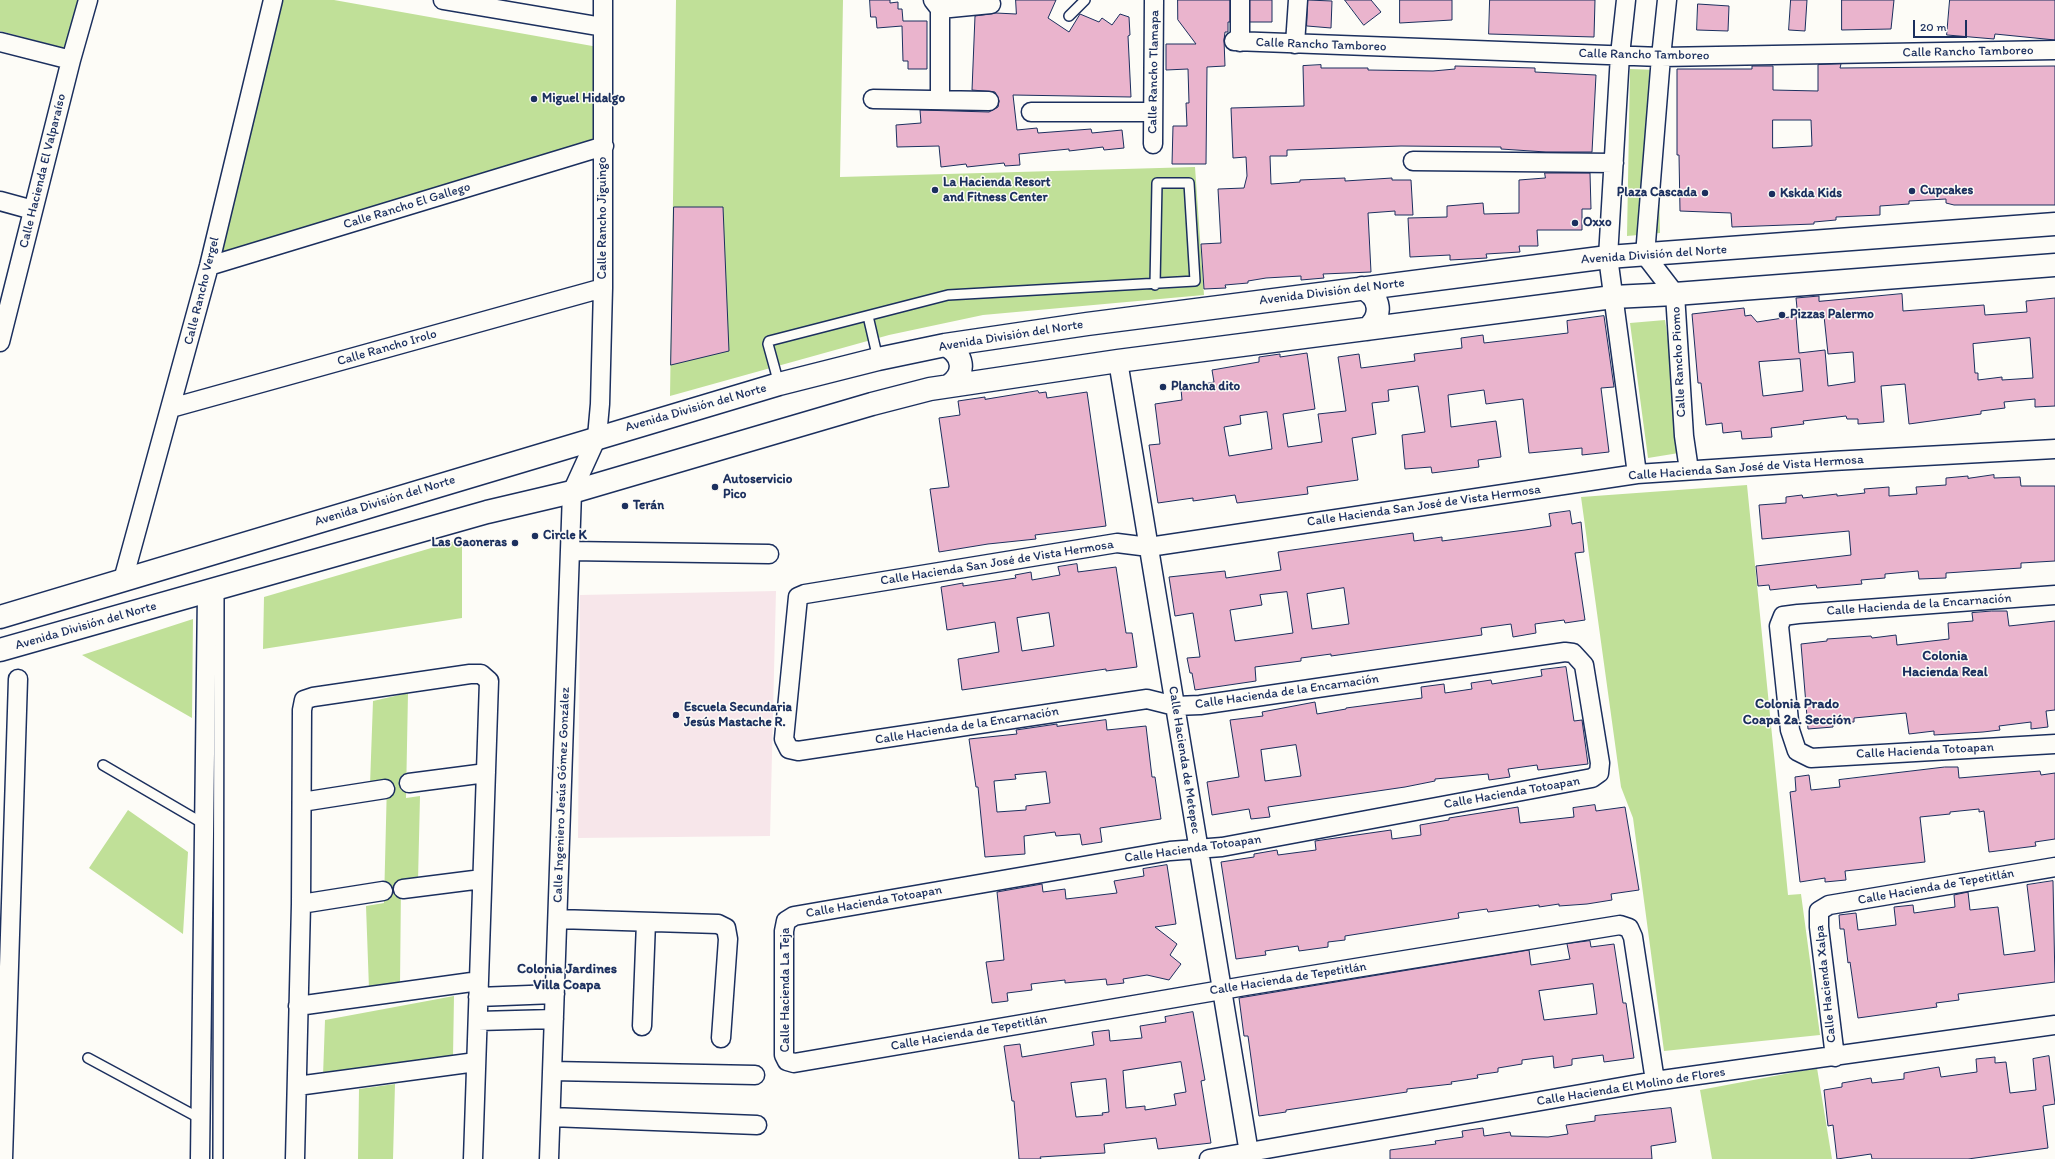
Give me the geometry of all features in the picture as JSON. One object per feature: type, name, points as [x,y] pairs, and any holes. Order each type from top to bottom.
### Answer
[{"type":"main road","name":"Avenida División del Norte","points":[[0,616],[779,384],[878,359],[946,345],[1087,324],[1608,257],[2055,224]]},
{"type":"main road","name":"Avenida División del Norte","points":[[0,650],[487,512],[572,492],[872,404],[950,385],[1118,361],[1613,297],[1675,294],[2055,266]]},
{"type":"main road","points":[[1401,283],[1396,289],[1391,304],[1396,316],[1407,324]]},
{"type":"main road","points":[[1362,288],[1373,295],[1379,307],[1376,320],[1367,329]]},
{"type":"main road","points":[[982,340],[976,351],[977,364],[985,376],[991,379]]},
{"type":"main road","points":[[946,345],[957,352],[962,364],[959,376],[950,385]]},
{"type":"street","name":"Calle Hacienda El Valparaíso","points":[[0,342],[71,60],[88,0]]},
{"type":"street","name":"Calle Rancho Vergel","points":[[123,580],[209,266],[273,0]]},
{"type":"street","points":[[443,0],[603,27]]},
{"type":"street","name":"Calle Rancho Jiguingo","points":[[597,437],[600,404],[603,288],[603,0]]},
{"type":"street","name":"Calle Rancho Tlamapa","points":[[1153,144],[1154,0]]},
{"type":"street","name":"Calle Rancho Tamboreo","points":[[1240,0],[1237,42],[1661,57],[2055,50]]},
{"type":"street","points":[[1296,44],[1298,0]]},
{"type":"street","points":[[1626,0],[1620,55],[1608,257],[1637,474]]},
{"type":"street","points":[[1645,255],[1667,0]]},
{"type":"street","points":[[940,100],[936,5],[991,4]]},
{"type":"street","points":[[0,42],[71,60]]},
{"type":"street","points":[[873,99],[989,101]]},
{"type":"street","points":[[1030,112],[1153,112]]},
{"type":"street","name":"Calle Rancho El Gallego","points":[[209,266],[604,146]]},
{"type":"street","points":[[1413,161],[1614,163]]},
{"type":"street","points":[[0,201],[33,210]]},
{"type":"street","name":"Calle Rancho Piomo","points":[[1645,255],[1675,294],[1684,436],[1689,470]]},
{"type":"street","name":"Calle Rancho Irolo","points":[[171,408],[603,288]]},
{"type":"street","name":"Calle Hacienda de Metepec","points":[[1118,361],[1249,1156]]},
{"type":"street","name":"Calle Ingeniero Jesús Gómez González","points":[[549,1159],[572,492],[597,437]]},
{"type":"street","name":"Calle Hacienda San José de Vista Hermosa","points":[[789,749],[784,739],[798,597],[805,594],[1117,543],[1149,547],[1637,474],[2055,449]]},
{"type":"street","points":[[570,551],[769,554]]},
{"type":"street","points":[[200,1159],[204,824],[213,590]]},
{"type":"street","name":"Calle Hacienda de la Encarnación","points":[[1797,751],[1790,730],[1779,626],[1783,616],[2055,595]]},
{"type":"street","name":"Calle Hacienda de la Encarnación","points":[[789,749],[798,751],[1147,699],[1174,706],[1200,705],[1565,652],[1573,653],[1584,665],[1600,763],[1599,774],[1592,778]]},
{"type":"street","points":[[295,1159],[301,904],[302,710],[304,700],[313,697],[470,674],[481,674],[489,681],[473,1159]]},
{"type":"street","points":[[2,1159],[18,679]]},
{"type":"street","name":"Calle Hacienda Totoapan","points":[[1797,751],[1811,758],[2055,744]]},
{"type":"street","points":[[409,783],[486,773]]},
{"type":"street","name":"Calle Hacienda Totoapan","points":[[794,916],[1162,852],[1230,845],[1592,778]]},
{"type":"street","points":[[302,802],[385,788]]},
{"type":"street","name":"Calle Hacienda de Tepetitlán","points":[[1819,911],[1829,905],[2055,867]]},
{"type":"street","points":[[403,889],[482,879]]},
{"type":"street","points":[[301,904],[383,891]]},
{"type":"street","name":"Calle Hacienda Xalpa","points":[[1819,911],[1819,927],[1835,1057]]},
{"type":"street","name":"Calle Hacienda La Teja","points":[[794,916],[786,921],[784,930],[784,1055],[788,1061],[794,1063]]},
{"type":"street","points":[[558,919],[718,924],[726,928],[728,939],[721,1038]]},
{"type":"street","points":[[642,1026],[646,922]]},
{"type":"street","name":"Calle Hacienda de Tepetitlán","points":[[794,1063],[1222,989],[1620,925],[1629,928],[1633,937],[1655,1081]]},
{"type":"street","points":[[298,1006],[479,989],[555,994]]},
{"type":"street","points":[[478,1022],[554,1018]]},
{"type":"street","name":"Calle Hacienda El Molino de Flores","points":[[1209,1159],[1249,1156],[1655,1081],[2055,1025]]},
{"type":"street","points":[[297,1086],[476,1062]]},
{"type":"street","points":[[552,1071],[755,1076]]},
{"type":"street","points":[[551,1117],[757,1124]]},
{"type":"lane","points":[[1069,16],[1085,0]]},
{"type":"lane","points":[[779,384],[768,344],[769,341],[948,295],[1155,285],[1195,281],[1189,182],[1157,183],[1155,285]]},
{"type":"lane","points":[[868,316],[878,359]]},
{"type":"lane","points":[[213,590],[218,1159]]},
{"type":"lane","points":[[103,765],[204,824]]},
{"type":"lane","points":[[88,1058],[201,1120]]},
{"type":"shaded area","name":"Escuela Secundaria Jesús Mastache R.","points":[[776,591],[770,836],[578,838],[580,595]]},
{"type":"green space","points":[[0,0],[80,0],[68,49],[0,31]]},
{"type":"green space","points":[[275,0],[334,0],[598,47],[593,141],[219,257]]},
{"type":"green space","name":"La Hacienda Resort and Fitness Center","points":[[676,0],[843,0],[840,177],[1195,167],[1204,295],[983,315],[889,335],[670,396]]},
{"type":"green space","points":[[1630,69],[1657,70],[1660,233],[1627,236]]},
{"type":"green space","points":[[1665,320],[1685,452],[1648,458],[1630,323]]},
{"type":"green space","points":[[1747,485],[1788,895],[1801,894],[1820,1035],[1664,1051],[1633,818],[1621,787],[1581,497]]},
{"type":"green space","points":[[462,539],[462,618],[263,649],[264,597]]},
{"type":"green space","points":[[193,619],[192,718],[82,655]]},
{"type":"green space","points":[[408,693],[406,798],[420,796],[418,881],[401,885],[400,985],[369,989],[366,906],[384,903],[387,782],[370,785],[373,701]]},
{"type":"green space","points":[[128,810],[188,852],[183,934],[89,868]]},
{"type":"green space","points":[[454,996],[453,1057],[323,1076],[325,1020]]},
{"type":"green space","points":[[1817,1068],[1832,1159],[1712,1159],[1700,1090]]},
{"type":"green space","points":[[395,1084],[393,1159],[358,1159],[359,1089]]},
{"type":"building","points":[[870,0],[890,0],[890,3],[898,2],[898,9],[902,9],[903,21],[927,21],[927,69],[908,69],[908,61],[903,61],[902,26],[877,28],[876,17],[871,17]]},
{"type":"building","points":[[1016,0],[1056,0],[1048,18],[1069,32],[1080,14],[1099,22],[1102,18],[1112,25],[1120,14],[1129,17],[1130,35],[1128,36],[1131,97],[1013,95],[1017,130],[1037,128],[1038,133],[1091,129],[1092,133],[1122,130],[1124,148],[1104,150],[1103,147],[1019,154],[1020,165],[1005,166],[1004,163],[967,167],[966,164],[941,167],[939,146],[897,147],[896,125],[921,123],[920,110],[989,112],[998,107],[999,101],[995,92],[972,90],[975,16],[996,13],[1016,14]]},
{"type":"building","points":[[1178,0],[1230,0],[1230,22],[1228,22],[1228,32],[1225,32],[1224,40],[1225,66],[1207,67],[1206,164],[1172,164],[1173,126],[1187,126],[1186,103],[1189,103],[1188,69],[1166,70],[1166,44],[1196,44],[1178,20]]},
{"type":"building","points":[[1250,0],[1272,0],[1272,22],[1250,22]]},
{"type":"building","points":[[1308,0],[1332,1],[1331,28],[1307,26]]},
{"type":"building","points":[[1345,0],[1371,0],[1381,12],[1364,25]]},
{"type":"building","points":[[1400,0],[1452,0],[1452,20],[1400,23]]},
{"type":"building","points":[[1490,0],[1595,0],[1594,37],[1489,34]]},
{"type":"building","points":[[1791,0],[1807,0],[1805,31],[1789,30]]},
{"type":"building","points":[[1842,0],[1894,0],[1891,29],[1842,30]]},
{"type":"building","points":[[1950,0],[2055,0],[2055,40],[1995,34],[1994,39],[1947,35]]},
{"type":"building","points":[[1698,4],[1729,6],[1728,31],[1697,30]]},
{"type":"building","points":[[1841,64],[1840,68],[2055,66],[2055,205],[1954,205],[1946,203],[1946,199],[1909,201],[1909,204],[1880,206],[1880,215],[1836,217],[1836,220],[1814,222],[1814,224],[1732,227],[1731,213],[1680,211],[1679,155],[1677,155],[1677,69],[1752,69],[1752,66],[1773,66],[1773,90],[1818,91],[1818,65]],"holes":[[[1773,120],[1811,120],[1812,146],[1773,148]]]},
{"type":"building","points":[[1321,65],[1321,68],[1368,68],[1368,70],[1433,71],[1455,69],[1455,66],[1535,68],[1535,72],[1596,75],[1592,152],[1546,152],[1501,149],[1501,147],[1401,146],[1287,150],[1287,156],[1270,156],[1271,184],[1300,182],[1300,180],[1345,178],[1345,181],[1392,178],[1392,180],[1411,180],[1413,215],[1395,215],[1395,211],[1368,213],[1371,272],[1323,274],[1324,278],[1301,280],[1301,276],[1266,278],[1248,281],[1248,283],[1225,285],[1226,288],[1204,289],[1201,244],[1221,243],[1218,189],[1244,188],[1247,176],[1246,157],[1233,158],[1231,108],[1304,106],[1303,66]]},
{"type":"building","points":[[1545,173],[1590,173],[1591,209],[1582,209],[1582,230],[1537,230],[1538,246],[1519,246],[1520,252],[1486,254],[1487,258],[1450,260],[1450,255],[1410,257],[1408,218],[1447,217],[1447,206],[1483,203],[1484,214],[1519,213],[1519,180],[1545,178]]},
{"type":"building","points":[[674,207],[723,207],[729,351],[671,365]]},
{"type":"building","points":[[1902,294],[1903,311],[1984,305],[1985,315],[2027,312],[2026,301],[2055,298],[2055,406],[2035,407],[2035,399],[2004,402],[2005,408],[1981,411],[1981,414],[1909,424],[1905,384],[1881,386],[1884,422],[1858,424],[1858,419],[1847,419],[1846,416],[1803,421],[1804,424],[1771,428],[1772,437],[1742,439],[1741,431],[1723,433],[1722,423],[1706,425],[1701,383],[1698,383],[1692,314],[1744,308],[1745,316],[1751,315],[1757,322],[1796,316],[1799,353],[1825,350],[1828,386],[1855,382],[1853,352],[1828,354],[1824,316],[1798,318],[1796,298],[1819,296],[1819,301]],"holes":[[[2030,338],[2033,378],[2002,380],[2002,377],[1978,380],[1978,373],[1975,373],[1973,344]],[[1800,359],[1803,391],[1763,396],[1759,362]]]},
{"type":"building","points":[[1604,316],[1614,387],[1601,388],[1609,452],[1582,455],[1582,448],[1529,453],[1523,399],[1486,404],[1484,390],[1448,395],[1451,427],[1496,421],[1501,457],[1478,460],[1479,467],[1432,473],[1431,467],[1405,469],[1402,435],[1425,432],[1418,386],[1388,390],[1389,401],[1372,403],[1376,434],[1352,438],[1358,480],[1307,487],[1308,494],[1237,503],[1235,495],[1193,501],[1193,498],[1158,503],[1149,445],[1160,444],[1155,404],[1182,400],[1181,389],[1214,382],[1212,370],[1259,362],[1259,357],[1280,354],[1280,357],[1307,353],[1315,409],[1283,414],[1288,447],[1322,442],[1318,414],[1346,411],[1338,357],[1359,354],[1361,368],[1415,361],[1414,354],[1462,348],[1461,338],[1483,335],[1484,343],[1568,333],[1567,321]],"holes":[[[1267,412],[1272,449],[1229,456],[1224,427],[1241,424],[1240,416]]]},
{"type":"building","points":[[1038,391],[1039,393],[1046,392],[1047,398],[1087,392],[1106,526],[1035,535],[1036,539],[988,544],[939,552],[930,489],[949,487],[939,418],[960,415],[958,401],[985,397],[985,399]]},
{"type":"building","points":[[1994,475],[1994,478],[2020,477],[2021,486],[2055,486],[2055,561],[2021,563],[2021,568],[1946,573],[1946,578],[1919,579],[1918,571],[1885,574],[1885,578],[1861,580],[1862,584],[1817,588],[1816,585],[1770,590],[1769,585],[1758,586],[1756,566],[1851,555],[1849,531],[1762,539],[1759,505],[1786,503],[1786,497],[1802,495],[1803,498],[1837,494],[1837,496],[1865,493],[1864,489],[1889,487],[1889,496],[1917,494],[1916,487],[1946,485],[1946,478],[1968,476],[1968,478]]},
{"type":"building","points":[[1570,511],[1572,524],[1581,522],[1584,552],[1575,553],[1585,620],[1565,623],[1564,620],[1535,624],[1536,633],[1513,637],[1511,624],[1481,628],[1482,635],[1331,656],[1331,654],[1301,658],[1301,661],[1255,667],[1256,681],[1195,690],[1192,673],[1190,673],[1187,658],[1200,657],[1193,613],[1175,616],[1169,577],[1225,571],[1226,578],[1281,570],[1278,552],[1413,533],[1414,541],[1442,537],[1442,541],[1551,526],[1549,514]],"holes":[[[1344,588],[1349,624],[1312,629],[1307,594]],[[1287,592],[1293,633],[1235,641],[1230,610],[1262,605],[1260,595]]]},
{"type":"building","points":[[1077,564],[1078,572],[1116,567],[1126,633],[1132,633],[1137,667],[1106,671],[1106,669],[962,690],[958,659],[999,652],[995,622],[947,630],[941,587],[963,583],[963,586],[1016,578],[1015,575],[1031,572],[1032,580],[1060,575],[1058,567]],"holes":[[[1049,613],[1054,646],[1022,651],[1017,618]]]},
{"type":"building","points":[[2007,611],[2009,626],[2055,621],[2055,710],[2046,711],[2048,727],[2031,729],[2031,722],[1999,726],[2000,730],[1983,732],[1934,735],[1934,731],[1909,734],[1906,713],[1854,718],[1854,722],[1833,724],[1833,727],[1808,729],[1801,644],[1827,641],[1827,639],[1871,636],[1872,638],[1896,635],[1897,645],[1949,639],[1948,623],[1973,621],[1972,613]]},
{"type":"building","points":[[1566,667],[1574,721],[1582,720],[1588,764],[1538,770],[1537,765],[1508,769],[1510,777],[1489,780],[1488,774],[1435,779],[1435,781],[1405,787],[1268,807],[1270,817],[1251,819],[1249,809],[1212,815],[1207,782],[1239,777],[1230,720],[1263,716],[1262,712],[1315,702],[1317,714],[1346,708],[1422,698],[1421,687],[1444,684],[1445,693],[1472,689],[1471,683],[1491,680],[1492,684],[1542,676],[1541,670]],"holes":[[[1296,745],[1301,776],[1265,781],[1261,750]]]},
{"type":"building","points":[[1106,720],[1107,730],[1146,726],[1152,777],[1155,777],[1161,819],[1100,828],[1102,842],[1082,845],[1080,834],[1056,836],[1055,832],[1024,836],[1025,854],[985,857],[978,787],[976,787],[969,739],[1017,734],[1016,730],[1057,724],[1057,726]],"holes":[[[1046,772],[1050,803],[1026,806],[1026,810],[997,812],[994,781],[1016,779],[1015,775]]]},
{"type":"building","points":[[1945,767],[1958,767],[1959,778],[2040,771],[2041,775],[2055,773],[2055,839],[2035,842],[2036,846],[1989,852],[1984,811],[1979,812],[1979,809],[1920,817],[1925,862],[1845,871],[1846,880],[1825,882],[1825,878],[1800,882],[1790,792],[1796,791],[1795,777],[1809,775],[1811,790],[1840,787],[1839,780]]},
{"type":"building","points":[[1595,805],[1596,811],[1625,807],[1639,890],[1611,894],[1612,900],[1587,904],[1559,906],[1559,904],[1539,907],[1539,905],[1488,912],[1487,909],[1458,913],[1459,918],[1345,936],[1345,940],[1328,942],[1328,947],[1299,951],[1298,946],[1265,951],[1266,955],[1236,959],[1221,862],[1254,857],[1254,854],[1277,850],[1278,855],[1316,850],[1315,841],[1391,830],[1392,839],[1421,835],[1420,825],[1449,820],[1449,818],[1518,807],[1520,823],[1574,817],[1573,808]]},
{"type":"building","points":[[1167,865],[1176,924],[1155,927],[1177,944],[1170,955],[1181,964],[1169,980],[1147,975],[1123,979],[1124,983],[1107,985],[1106,979],[1065,983],[1065,980],[1031,984],[1032,990],[1007,993],[1008,1001],[992,1003],[986,962],[1004,960],[997,892],[1042,884],[1043,892],[1065,889],[1066,899],[1117,893],[1114,881],[1144,876],[1143,869]]},
{"type":"building","points":[[2053,881],[2055,982],[1958,994],[1959,1000],[1936,1003],[1937,1007],[1858,1018],[1850,962],[1848,963],[1844,929],[1840,929],[1839,915],[1856,913],[1858,930],[1896,925],[1894,907],[1913,905],[1914,913],[1955,907],[1954,895],[1968,892],[1970,910],[1998,907],[2004,955],[2035,951],[2027,885]]},
{"type":"building","points":[[1590,941],[1591,947],[1614,944],[1623,1003],[1626,1003],[1634,1058],[1604,1062],[1603,1055],[1572,1059],[1572,1065],[1554,1068],[1553,1056],[1522,1060],[1522,1064],[1498,1068],[1498,1072],[1477,1075],[1478,1078],[1451,1082],[1452,1084],[1407,1089],[1407,1092],[1286,1110],[1286,1112],[1259,1116],[1248,1036],[1244,1036],[1239,998],[1529,950],[1531,965],[1570,959],[1567,944]],"holes":[[[1593,984],[1597,1014],[1544,1020],[1539,991]]]},
{"type":"building","points":[[1193,1012],[1205,1080],[1201,1081],[1211,1143],[1158,1149],[1156,1138],[1104,1144],[1105,1153],[1040,1157],[1041,1159],[1019,1159],[1014,1101],[1012,1101],[1004,1046],[1020,1044],[1022,1057],[1094,1045],[1092,1032],[1109,1030],[1110,1041],[1142,1038],[1140,1026],[1166,1022],[1165,1017]],"holes":[[[1181,1062],[1186,1092],[1174,1094],[1176,1105],[1145,1110],[1145,1106],[1126,1108],[1123,1071]],[[1106,1079],[1109,1112],[1102,1113],[1103,1115],[1076,1117],[1071,1083]]]},
{"type":"building","points":[[2049,1056],[2055,1104],[2043,1106],[2048,1148],[1968,1159],[1872,1159],[1871,1154],[1837,1159],[1833,1125],[1828,1126],[1824,1090],[1842,1087],[1842,1083],[1871,1078],[1872,1083],[1904,1079],[1904,1073],[1939,1067],[1941,1077],[1977,1072],[1976,1059],[1995,1057],[1995,1063],[2006,1062],[2010,1093],[2036,1090],[2033,1059]]},
{"type":"building","points":[[1671,1108],[1676,1142],[1651,1146],[1652,1159],[1390,1159],[1390,1150],[1436,1144],[1435,1141],[1463,1137],[1462,1131],[1483,1128],[1484,1136],[1510,1132],[1511,1136],[1548,1137],[1568,1134],[1566,1125],[1595,1121],[1595,1116]]},
{"type":"place","name":"Miguel Hidalgo","points":[[534,99]]},
{"type":"place","name":"La Hacienda Resort and Fitness Center","points":[[935,190]]},
{"type":"place","name":"Cupcakes","points":[[1912,191]]},
{"type":"place","name":"Plaza Cascada","points":[[1705,193]]},
{"type":"place","name":"Kskda Kids","points":[[1772,194]]},
{"type":"place","name":"Oxxo","points":[[1575,223]]},
{"type":"place","name":"Pizzas Palermo","points":[[1782,315]]},
{"type":"place","name":"Plancha dito","points":[[1163,387]]},
{"type":"place","name":"Autoservicio Pico","points":[[715,487]]},
{"type":"place","name":"Terán","points":[[625,506]]},
{"type":"place","name":"Circle K","points":[[535,536]]},
{"type":"place","name":"Las Gaoneras","points":[[515,543]]},
{"type":"place","name":"Escuela Secundaria Jesús Mastache R.","points":[[676,715]]},
{"type":"district","name":"Colonia Hacienda Real","points":[[1945,664]]},
{"type":"district","name":"Colonia Prado Coapa 2a. Sección","points":[[1797,712]]},
{"type":"district","name":"Colonia Jardines Villa Coapa","points":[[567,978]]}]
